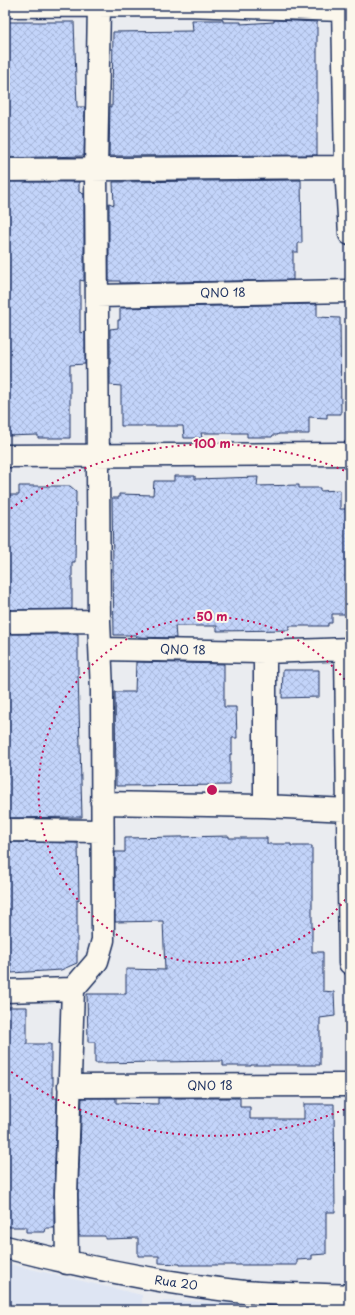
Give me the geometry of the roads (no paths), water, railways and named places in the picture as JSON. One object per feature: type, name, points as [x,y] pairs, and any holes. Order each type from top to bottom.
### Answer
[{"type":"street","points":[[67,1263],[66,1194],[72,989],[97,962],[103,940],[102,691],[99,621],[96,170],[99,5]]},
{"type":"street","points":[[5,6],[185,5],[343,7],[346,167],[350,234]]},
{"type":"street","points":[[5,170],[346,167]]},
{"type":"street","name":"QNO 18","points":[[97,296],[350,291]]},
{"type":"street","points":[[5,456],[350,454]]},
{"type":"street","points":[[5,622],[99,621]]},
{"type":"street","name":"QNO 18","points":[[101,649],[265,652],[348,648],[350,963]]},
{"type":"street","points":[[265,652],[265,806]]},
{"type":"street","points":[[102,803],[265,806],[348,810]]},
{"type":"street","points":[[5,830],[102,831]]},
{"type":"street","points":[[5,991],[72,989]]},
{"type":"street","name":"QNO 18","points":[[69,1086],[350,1085]]},
{"type":"street","name":"Rua 20","points":[[5,1247],[67,1263],[165,1282],[245,1292],[350,1296]]}]
